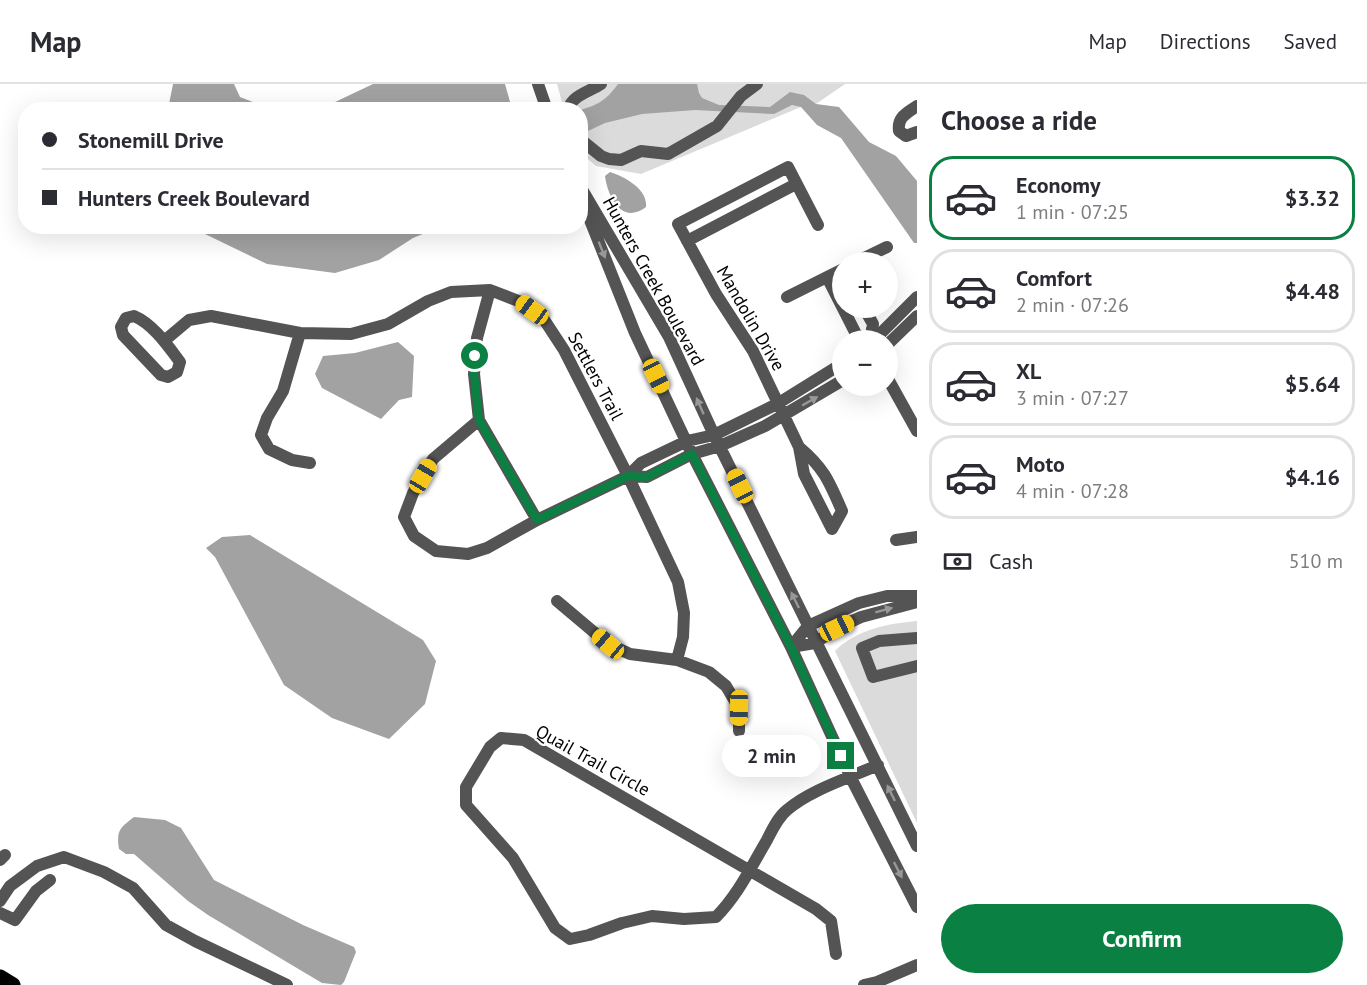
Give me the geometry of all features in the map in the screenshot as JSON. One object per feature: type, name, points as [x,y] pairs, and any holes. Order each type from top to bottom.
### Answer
[{"type":"main road","points":[[0,977],[13,985]]},
{"type":"street","points":[[538,84],[544,102]]},
{"type":"street","points":[[570,102],[601,84]]},
{"type":"street","points":[[588,145],[601,156],[609,159],[621,159],[642,151],[668,154],[717,126],[741,96],[757,84]]},
{"type":"street","points":[[917,106],[901,117],[898,124],[899,131],[906,136],[917,132]]},
{"type":"street","points":[[796,184],[687,241],[678,224],[788,167],[818,225]]},
{"type":"street","points":[[738,193],[746,210]]},
{"type":"street","name":"Hunters Creek Boulevard","points":[[588,200],[669,337],[815,643],[917,846]]},
{"type":"street","name":"Hunters Creek Boulevard","points":[[588,215],[635,333],[692,454],[791,647],[851,778],[917,907]]},
{"type":"street","name":"Mandolin Drive","points":[[687,241],[716,294],[753,351],[799,447],[804,474],[832,529],[842,511],[828,477],[816,461],[799,447]]},
{"type":"street","points":[[877,252],[887,247]]},
{"type":"street","points":[[787,297],[832,274]]},
{"type":"street","points":[[827,277],[854,330]]},
{"type":"street","points":[[490,290],[477,338],[474,374],[479,420],[537,520]]},
{"type":"street","name":"Settlers Trail","points":[[164,341],[189,320],[211,316],[300,333],[351,334],[388,324],[428,301],[451,292],[490,290],[521,302],[543,318],[564,350],[628,476],[678,582],[684,613],[683,637],[677,660]]},
{"type":"street","points":[[882,330],[917,297]]},
{"type":"street","points":[[134,316],[141,319],[164,341],[180,362],[177,372],[168,377],[161,375],[123,335],[122,327],[126,318],[134,316]]},
{"type":"street","points":[[898,334],[917,316]]},
{"type":"street","points":[[300,333],[283,392],[267,418],[261,435],[269,449],[292,460],[310,463]]},
{"type":"street","points":[[479,420],[433,459],[413,493],[404,517],[414,536],[436,551],[468,554],[487,548],[537,520],[628,476],[641,463],[687,441],[714,435],[777,404],[832,370]]},
{"type":"street","points":[[628,476],[647,477],[692,454],[720,447],[783,416],[832,387]]},
{"type":"street","points":[[897,396],[917,431]]},
{"type":"street","points":[[896,540],[917,537]]},
{"type":"street","points":[[791,647],[808,626],[859,603],[887,596],[917,596]]},
{"type":"street","points":[[557,600],[608,644],[630,654],[677,660],[709,672],[726,686],[739,708],[739,731]]},
{"type":"street","points":[[791,647],[815,643],[837,628],[861,617],[917,602]]},
{"type":"street","points":[[917,638],[879,640],[862,648],[873,676],[917,666]]},
{"type":"street","name":"Quail Trail Circle","points":[[750,870],[524,740],[501,738],[490,747],[466,787],[466,805],[513,858],[555,928],[570,939],[590,935],[622,922],[652,916],[684,919],[716,917],[730,903],[786,811],[807,797],[878,765]]},
{"type":"street","points":[[0,901],[10,886],[38,867],[64,857],[104,872],[133,888],[166,925],[287,985]]},
{"type":"street","points":[[750,870],[816,909],[831,921],[836,954]]},
{"type":"street","points":[[0,913],[15,920],[36,891],[50,880]]},
{"type":"street","points":[[864,985],[878,982],[917,965]]},
{"type":"shaded area","points":[[173,84],[234,84],[240,97],[253,102],[169,102]]},
{"type":"shaded area","points":[[373,84],[505,84],[510,102],[335,102]]},
{"type":"shaded area","points":[[557,84],[845,84],[816,104],[801,107],[641,174],[596,166],[588,159],[588,102],[562,102]]},
{"type":"shaded area","points":[[618,84],[697,84],[702,98],[719,105],[770,107],[790,92],[804,95],[816,104],[839,107],[869,142],[896,156],[917,181],[917,243],[914,243],[841,138],[817,125],[801,107],[792,105],[774,114],[695,110],[642,114],[605,123],[588,131],[588,107],[602,101]]},
{"type":"shaded area","points":[[610,172],[629,181],[639,189],[646,201],[646,207],[637,212],[623,211],[609,193],[605,176]]},
{"type":"shaded area","points":[[205,234],[423,234],[379,260],[335,273],[267,264]]},
{"type":"shaded area","points":[[398,342],[414,356],[412,397],[399,400],[381,419],[322,388],[315,374],[323,356],[355,353]]},
{"type":"shaded area","points":[[250,535],[423,640],[436,661],[425,704],[389,739],[332,718],[284,685],[215,557],[206,548],[222,537]]},
{"type":"shaded area","points":[[917,621],[917,823],[835,651],[853,637],[873,629]]},
{"type":"shaded area","points":[[134,817],[165,820],[181,828],[214,880],[303,925],[354,947],[356,952],[344,982],[341,985],[322,983],[208,915],[188,901],[134,854],[126,854],[119,849],[120,830]]},
{"type":"route","points":[[475,356],[474,374],[479,420],[537,520],[628,476],[647,477],[692,454],[791,647],[841,756]]}]
